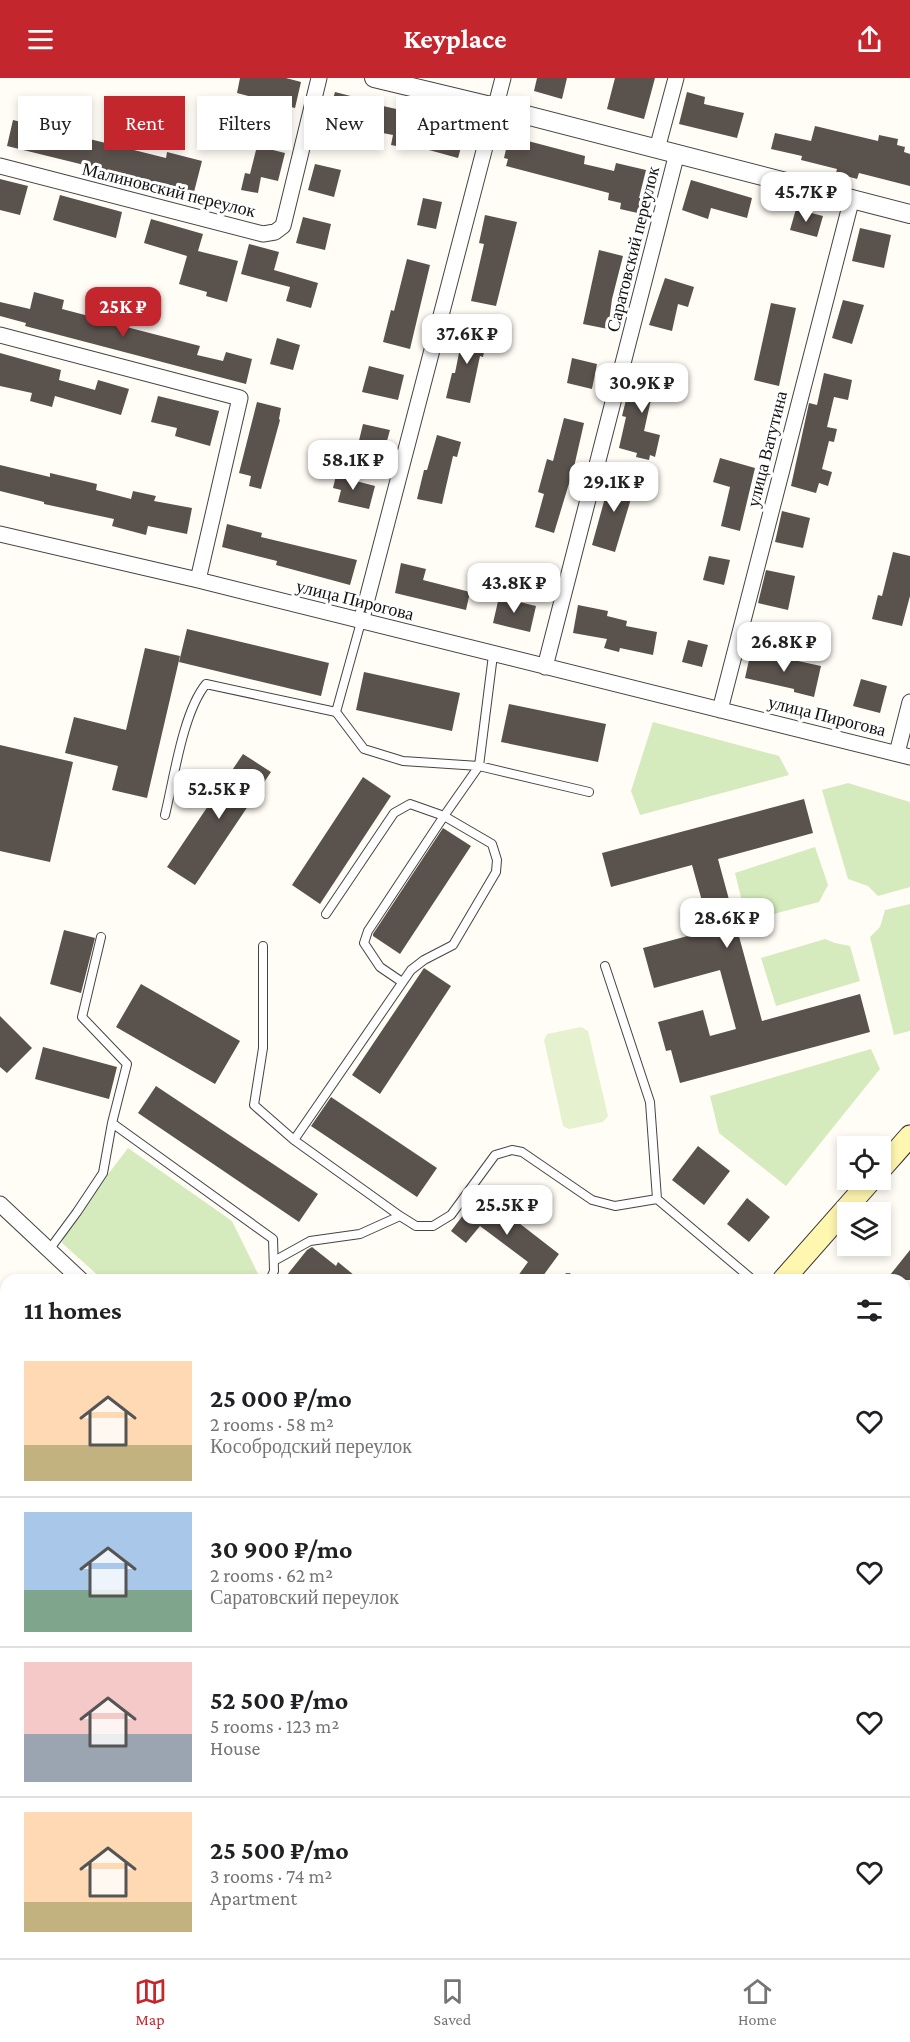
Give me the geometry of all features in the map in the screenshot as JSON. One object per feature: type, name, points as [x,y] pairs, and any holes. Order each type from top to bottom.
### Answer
[{"type":"main road","points":[[891,1158],[910,1136]]},
{"type":"main road","points":[[788,1274],[862,1190]]},
{"type":"street","name":"Малиновский переулок","points":[[0,166],[263,234],[275,232],[284,226],[319,78]]},
{"type":"street","points":[[374,78],[449,96]]},
{"type":"street","points":[[498,96],[503,78]]},
{"type":"street","points":[[657,149],[676,78]]},
{"type":"street","points":[[530,116],[910,214]]},
{"type":"street","points":[[362,622],[484,150]]},
{"type":"street","name":"Саратовский переулок","points":[[545,667],[678,153]]},
{"type":"street","name":"улица Ватутина","points":[[720,710],[852,198]]},
{"type":"street","points":[[0,335],[240,398],[198,580]]},
{"type":"street","name":"улица Пирогова","points":[[0,534],[198,580],[903,755]]},
{"type":"street","points":[[903,755],[910,702]]},
{"type":"street","points":[[0,1204],[75,1274]]},
{"type":"lane","points":[[336,712],[362,622]]},
{"type":"lane","points":[[402,982],[380,967],[364,943],[368,931],[479,765],[493,655]]},
{"type":"lane","points":[[165,815],[190,714],[198,694],[206,684],[336,712],[364,749],[403,761],[479,765],[589,792]]},
{"type":"lane","points":[[294,1140],[411,970],[424,960],[453,945],[496,872],[497,860],[492,844],[444,816],[411,804],[394,813],[326,914]]},
{"type":"lane","points":[[49,1250],[103,1173],[127,1064],[82,1017],[101,937]]},
{"type":"lane","points":[[263,946],[263,1048],[254,1105],[294,1140],[399,1216],[416,1226],[433,1226],[451,1215],[495,1155],[512,1150],[522,1152],[592,1200],[615,1206],[657,1199]]},
{"type":"lane","points":[[605,966],[650,1102],[657,1199],[746,1274]]},
{"type":"lane","points":[[112,1124],[273,1239],[273,1274]]},
{"type":"lane","points":[[274,1261],[310,1240],[360,1234],[399,1216]]},
{"type":"green space","points":[[653,722],[779,756],[789,775],[640,815],[631,791]]},
{"type":"green space","points":[[848,783],[910,802],[910,887],[878,896],[868,886],[848,879],[822,790]]},
{"type":"green space","points":[[815,847],[828,885],[819,902],[747,921],[735,873]]},
{"type":"green space","points":[[910,904],[910,1031],[894,1035],[870,937],[880,927],[885,910]]},
{"type":"green space","points":[[825,939],[850,946],[860,981],[776,1006],[761,958]]},
{"type":"green space","points":[[581,1027],[588,1031],[608,1116],[603,1122],[569,1129],[563,1126],[544,1040],[547,1034]]},
{"type":"green space","points":[[871,1049],[880,1069],[786,1186],[719,1133],[710,1096]]},
{"type":"green space","points":[[128,1148],[232,1221],[258,1274],[96,1274],[62,1243],[65,1231]]},
{"type":"building","points":[[240,78],[286,78],[301,82],[295,108],[292,107],[292,96],[249,96],[237,93]]},
{"type":"building","points":[[537,78],[567,78],[562,99],[534,91]]},
{"type":"building","points":[[615,78],[655,78],[644,119],[607,109]]},
{"type":"building","points":[[335,92],[351,96],[334,96]]},
{"type":"building","points":[[687,92],[705,97],[704,104],[744,113],[737,138],[679,124]]},
{"type":"building","points":[[384,106],[396,109],[396,146],[391,145],[393,135],[384,133]]},
{"type":"building","points":[[13,120],[18,121],[18,149],[7,146]]},
{"type":"building","points":[[815,126],[878,141],[879,135],[898,139],[897,145],[905,147],[904,152],[910,154],[910,186],[859,173],[857,179],[836,173],[837,169],[801,160],[802,156],[771,149],[775,133],[811,141]]},
{"type":"building","points":[[92,140],[104,143],[104,150],[134,150],[166,158],[167,152],[202,161],[194,192],[23,150],[92,150]]},
{"type":"building","points":[[530,142],[585,156],[584,164],[614,171],[616,163],[646,170],[639,198],[645,199],[642,214],[620,209],[621,203],[608,200],[609,193],[506,166],[508,159],[504,158],[506,150],[530,150]]},
{"type":"building","points":[[256,150],[285,153],[278,181],[261,177],[258,193],[241,190],[245,173],[250,174]]},
{"type":"building","points":[[429,150],[460,150],[458,158]]},
{"type":"building","points":[[315,164],[341,170],[334,197],[308,190]]},
{"type":"building","points":[[0,179],[28,186],[20,215],[0,210]]},
{"type":"building","points":[[691,180],[752,198],[747,218],[711,208],[708,219],[682,210]]},
{"type":"building","points":[[60,195],[122,212],[116,238],[53,220]]},
{"type":"building","points":[[423,198],[442,202],[436,229],[417,225]]},
{"type":"building","points":[[796,209],[823,216],[817,237],[790,230]]},
{"type":"building","points":[[485,215],[517,222],[496,306],[471,301],[484,244],[479,243]]},
{"type":"building","points":[[303,217],[331,224],[325,250],[296,243]]},
{"type":"building","points":[[151,219],[203,234],[198,251],[238,261],[227,302],[206,296],[207,292],[179,284],[187,256],[144,243]]},
{"type":"building","points":[[860,228],[891,235],[884,268],[852,261]]},
{"type":"building","points":[[249,244],[279,252],[274,270],[318,283],[311,308],[286,301],[290,287],[241,274]]},
{"type":"building","points":[[599,250],[623,256],[612,299],[608,329],[583,324]]},
{"type":"building","points":[[407,259],[430,265],[410,349],[383,342],[391,310],[394,311]]},
{"type":"building","points":[[665,278],[694,287],[688,307],[678,304],[672,331],[649,325]]},
{"type":"building","points":[[34,292],[64,300],[62,309],[200,346],[197,355],[223,361],[226,352],[252,359],[246,384],[25,326],[26,323],[0,316],[0,302],[30,309]]},
{"type":"building","points":[[843,300],[864,305],[852,344],[832,338]]},
{"type":"building","points":[[771,303],[796,308],[779,386],[754,380]]},
{"type":"building","points":[[464,328],[488,333],[483,357],[480,356],[470,403],[446,398],[452,373],[455,373]]},
{"type":"building","points":[[277,338],[300,345],[293,370],[270,364]]},
{"type":"building","points":[[0,353],[61,370],[59,380],[95,390],[98,380],[129,389],[121,415],[55,396],[52,407],[30,401],[32,393],[0,386]]},
{"type":"building","points":[[572,358],[597,364],[592,389],[567,383]]},
{"type":"building","points":[[643,363],[667,368],[663,388],[654,386],[644,431],[660,435],[655,457],[650,455],[649,460],[636,457],[637,453],[619,448],[626,417],[622,416],[627,396],[635,398]]},
{"type":"building","points":[[369,366],[404,375],[398,400],[362,392]]},
{"type":"building","points":[[824,373],[852,380],[848,400],[834,397],[827,427],[837,429],[834,442],[829,441],[822,469],[832,472],[828,486],[819,483],[816,493],[791,486],[809,403],[817,405]]},
{"type":"building","points":[[158,396],[219,411],[210,446],[175,436],[177,428],[151,422]]},
{"type":"building","points":[[257,402],[281,408],[280,420],[261,489],[249,486],[251,476],[239,473]]},
{"type":"building","points":[[564,418],[584,423],[574,467],[554,533],[535,527],[544,494],[538,492],[547,459],[553,461]]},
{"type":"building","points":[[363,424],[390,430],[382,459],[356,453]]},
{"type":"building","points":[[437,435],[461,442],[457,457],[453,456],[442,504],[417,499],[424,470],[427,470]]},
{"type":"building","points":[[720,458],[755,468],[740,531],[721,526],[730,487],[713,482]]},
{"type":"building","points":[[0,465],[50,477],[50,473],[97,484],[96,490],[131,499],[133,491],[156,496],[154,501],[192,508],[187,534],[148,526],[146,535],[112,526],[114,519],[44,504],[44,502],[0,491]]},
{"type":"building","points":[[337,471],[357,476],[356,481],[375,486],[369,509],[338,502],[341,490],[333,488]]},
{"type":"building","points":[[611,476],[636,482],[615,552],[592,545]]},
{"type":"building","points":[[782,511],[810,518],[803,548],[775,542]]},
{"type":"building","points":[[227,524],[262,533],[261,537],[357,560],[350,585],[276,565],[277,561],[222,547]]},
{"type":"building","points":[[893,552],[910,556],[910,596],[902,626],[872,619],[878,595],[882,596]]},
{"type":"building","points":[[709,556],[730,560],[724,585],[703,580]]},
{"type":"building","points":[[401,563],[426,569],[423,580],[470,592],[466,610],[395,593]]},
{"type":"building","points":[[766,570],[795,576],[788,610],[758,603]]},
{"type":"building","points":[[499,597],[536,606],[530,632],[493,623]]},
{"type":"building","points":[[578,605],[608,611],[607,616],[627,621],[626,626],[657,632],[653,655],[620,648],[619,652],[604,648],[607,639],[573,633]]},
{"type":"building","points":[[187,629],[329,663],[321,696],[179,662]]},
{"type":"building","points":[[688,640],[708,645],[702,667],[682,662]]},
{"type":"building","points":[[145,648],[180,656],[147,798],[112,790],[118,766],[65,753],[74,717],[126,730]]},
{"type":"building","points":[[751,651],[821,666],[814,697],[794,692],[794,689],[745,678]]},
{"type":"building","points":[[364,672],[460,693],[452,731],[356,710]]},
{"type":"building","points":[[861,679],[887,686],[880,713],[853,706]]},
{"type":"building","points":[[509,704],[606,724],[598,762],[501,742]]},
{"type":"building","points":[[0,745],[73,762],[50,862],[0,851]]},
{"type":"building","points":[[243,754],[271,772],[195,885],[167,867]]},
{"type":"building","points":[[363,777],[391,796],[320,904],[292,885]]},
{"type":"building","points":[[804,799],[813,833],[718,859],[762,1021],[860,994],[870,1032],[680,1083],[671,1050],[666,1051],[658,1022],[703,1010],[710,1036],[736,1029],[720,970],[654,988],[643,948],[710,930],[692,865],[611,887],[602,853]]},
{"type":"building","points":[[443,828],[471,846],[400,954],[373,934]]},
{"type":"building","points":[[64,930],[95,938],[81,993],[50,984]]},
{"type":"building","points":[[424,968],[451,986],[380,1094],[352,1075]]},
{"type":"building","points":[[141,984],[240,1041],[215,1084],[116,1027]]},
{"type":"building","points":[[0,1016],[32,1048],[7,1073],[0,1067]]},
{"type":"building","points":[[43,1047],[117,1067],[109,1099],[35,1079]]},
{"type":"building","points":[[156,1086],[318,1194],[299,1222],[138,1113]]},
{"type":"building","points":[[331,1097],[437,1168],[417,1197],[311,1126]]},
{"type":"building","points":[[698,1146],[730,1171],[704,1205],[672,1180]]},
{"type":"building","points":[[480,1193],[559,1254],[544,1274],[519,1274],[528,1262],[480,1226],[466,1243],[451,1231]]},
{"type":"building","points":[[747,1198],[770,1217],[749,1242],[727,1224]]},
{"type":"building","points":[[312,1247],[336,1266],[338,1262],[353,1274],[288,1274]]},
{"type":"building","points":[[910,1250],[910,1274],[891,1274]]}]
